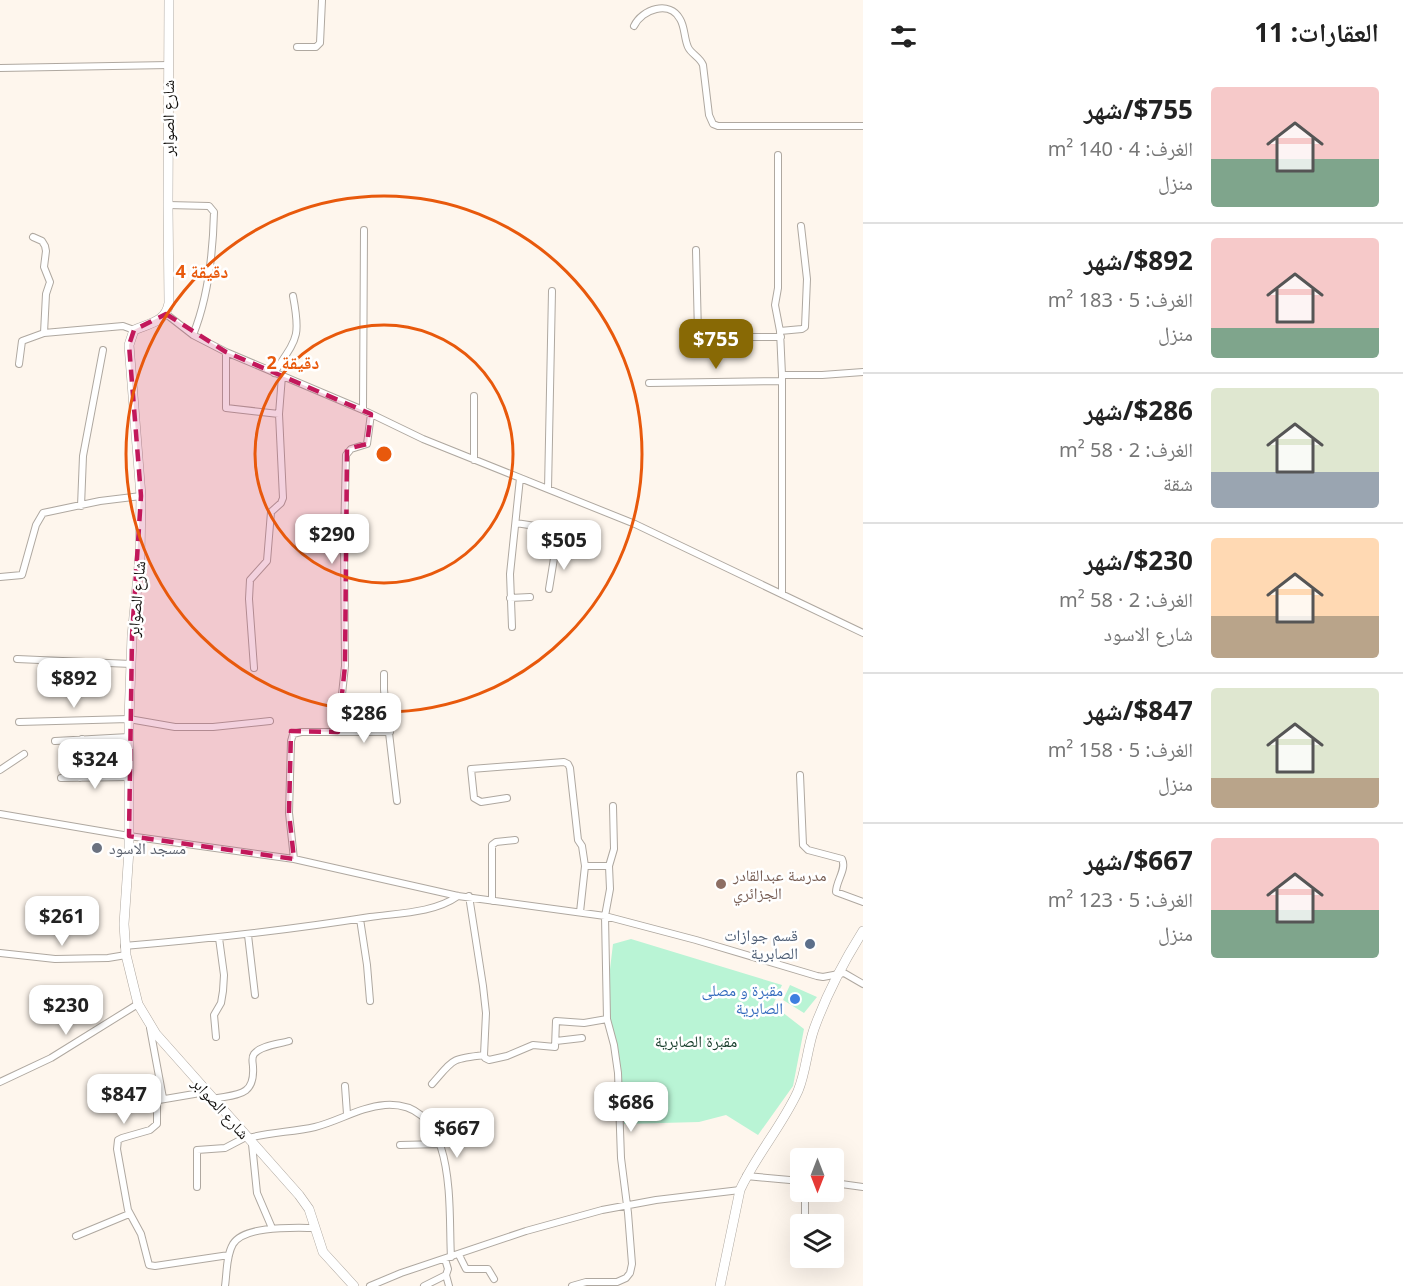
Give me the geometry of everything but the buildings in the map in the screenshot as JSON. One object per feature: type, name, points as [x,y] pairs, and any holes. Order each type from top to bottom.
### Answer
[{"type":"street","name":"شارع الصوابر","points":[[166,314],[170,303],[169,0]]},
{"type":"street","points":[[297,47],[316,47],[320,43],[322,0]]},
{"type":"street","points":[[634,26],[642,14],[648,11],[666,8],[673,9],[677,13],[684,26],[690,50],[704,65],[709,116],[713,124],[863,126]]},
{"type":"street","points":[[0,68],[169,65]]},
{"type":"street","points":[[778,155],[778,288],[775,305],[780,334],[782,378],[782,594]]},
{"type":"street","points":[[168,205],[209,206],[214,212],[208,279],[202,314],[193,335]]},
{"type":"street","points":[[696,250],[698,334],[704,337],[780,334],[802,329],[805,327],[807,279],[801,226]]},
{"type":"street","points":[[363,410],[364,230]]},
{"type":"street","points":[[33,237],[42,241],[45,246],[44,267],[50,282],[46,294],[44,333]]},
{"type":"street","points":[[548,489],[552,291]]},
{"type":"street","points":[[274,373],[297,334],[298,323],[293,296]]},
{"type":"street","points":[[19,364],[22,341],[44,333],[123,326],[134,330],[156,322],[166,314],[193,335],[225,352],[363,410],[423,439],[636,524],[863,633]]},
{"type":"street","name":"شارع الصوابر","points":[[134,330],[129,345],[129,355],[141,496],[140,556],[129,719],[129,836],[125,951],[138,1004],[149,1025],[299,1195],[309,1209],[323,1252],[354,1286]]},
{"type":"street","points":[[81,506],[83,456],[103,350]]},
{"type":"street","points":[[225,352],[226,408],[279,414]]},
{"type":"street","points":[[649,382],[782,378],[863,372]]},
{"type":"street","points":[[254,669],[249,599],[250,580],[267,561],[271,512],[283,498],[279,414],[282,376]]},
{"type":"street","points":[[474,396],[474,460]]},
{"type":"street","points":[[338,732],[345,666],[346,455],[351,448],[367,444],[371,414]]},
{"type":"street","points":[[512,627],[510,574],[520,478]]},
{"type":"street","points":[[0,577],[22,575],[36,525],[43,513],[141,496]]},
{"type":"street","points":[[516,523],[554,529],[557,540],[549,589]]},
{"type":"street","points":[[510,598],[530,597]]},
{"type":"street","points":[[17,659],[131,664]]},
{"type":"street","points":[[384,674],[398,801]]},
{"type":"street","points":[[19,722],[129,719],[175,727],[213,727],[270,721]]},
{"type":"street","points":[[294,860],[289,813],[293,734],[301,732],[390,732]]},
{"type":"street","points":[[55,741],[129,737]]},
{"type":"street","points":[[80,778],[82,739]]},
{"type":"street","points":[[0,770],[24,754]]},
{"type":"street","points":[[507,798],[481,802],[474,798],[471,769],[564,762],[568,764],[578,840],[582,846],[585,866],[580,912]]},
{"type":"street","points":[[800,775],[803,845],[808,850],[842,859],[844,864],[836,885],[836,892],[863,902]]},
{"type":"street","points":[[61,778],[129,777]]},
{"type":"street","points":[[572,1286],[586,1282],[617,1282],[626,1278],[632,1264],[621,1158],[618,1073],[614,1045],[606,1019],[605,916],[609,889],[609,866],[614,849],[613,806]]},
{"type":"street","points":[[0,814],[294,860],[458,896],[605,916],[664,930],[817,976],[840,973],[848,975],[863,984]]},
{"type":"street","points":[[492,901],[492,845],[496,842],[515,840]]},
{"type":"street","points":[[585,866],[609,866]]},
{"type":"street","points":[[0,953],[55,959],[108,958],[125,951],[442,906],[458,896]]},
{"type":"street","points":[[468,896],[486,1013],[485,1058],[489,1060],[507,1056],[533,1045],[555,1047],[556,1021],[584,1023],[606,1019]]},
{"type":"street","points":[[360,919],[370,1001]]},
{"type":"street","points":[[720,1286],[740,1190],[746,1176],[799,1088],[814,1031],[840,973],[860,942],[863,931]]},
{"type":"street","points":[[248,935],[255,995]]},
{"type":"street","points":[[216,1037],[214,1015],[221,1003],[224,975],[219,938]]},
{"type":"street","points":[[0,1082],[51,1058],[138,1004]]},
{"type":"street","points":[[149,1025],[163,1098]]},
{"type":"street","points":[[556,1041],[582,1038]]},
{"type":"street","points":[[229,1255],[155,1266],[148,1265],[141,1234],[129,1214],[117,1143],[122,1138],[155,1127],[158,1121],[157,1103],[163,1098],[243,1093],[250,1089],[253,1084],[255,1053],[289,1041]]},
{"type":"street","points":[[432,1084],[452,1061],[484,1055]]},
{"type":"street","points":[[345,1086],[347,1114]]},
{"type":"street","points":[[197,1187],[197,1150],[225,1148],[276,1131],[317,1127],[347,1114],[383,1105],[403,1106],[413,1110],[425,1120],[441,1144],[447,1173],[448,1269],[446,1275],[449,1286]]},
{"type":"street","points":[[249,1140],[257,1193],[272,1228]]},
{"type":"street","points":[[400,1145],[441,1144]]},
{"type":"street","points":[[746,1176],[790,1180]]},
{"type":"street","points":[[844,1184],[863,1187]]},
{"type":"street","points":[[370,1286],[401,1273],[526,1231],[627,1205],[740,1190]]},
{"type":"street","points":[[76,1236],[129,1214]]},
{"type":"street","points":[[225,1286],[229,1255],[236,1241],[260,1230],[272,1228],[315,1228]]},
{"type":"street","points":[[459,1255],[466,1269],[488,1269],[494,1279]]},
{"type":"street","points":[[424,1286],[446,1275]]},
{"type":"highlighted area","points":[[166,314],[226,352],[371,414],[367,444],[347,449],[345,666],[338,732],[291,731],[289,813],[294,859],[129,836],[132,636],[141,496],[129,345],[134,330]]},
{"type":"green space","name":"مقبرة الصابرية","points":[[631,939],[782,985],[773,1005],[804,1029],[793,1086],[758,1135],[726,1115],[699,1122],[624,1124],[617,1043],[605,1011],[613,944]]},
{"type":"green space","points":[[790,985],[817,997],[804,1013],[783,1000]]},
{"type":"place","name":"مسجد الاسود","points":[[97,848]]},
{"type":"place","name":"مدرسة عبدالقادر الجزائري","points":[[721,884]]},
{"type":"place","name":"قسم جوازات الصابرية","points":[[810,944]]},
{"type":"place","name":"مقبرة و مصلى الصابرية","points":[[795,999]]}]
